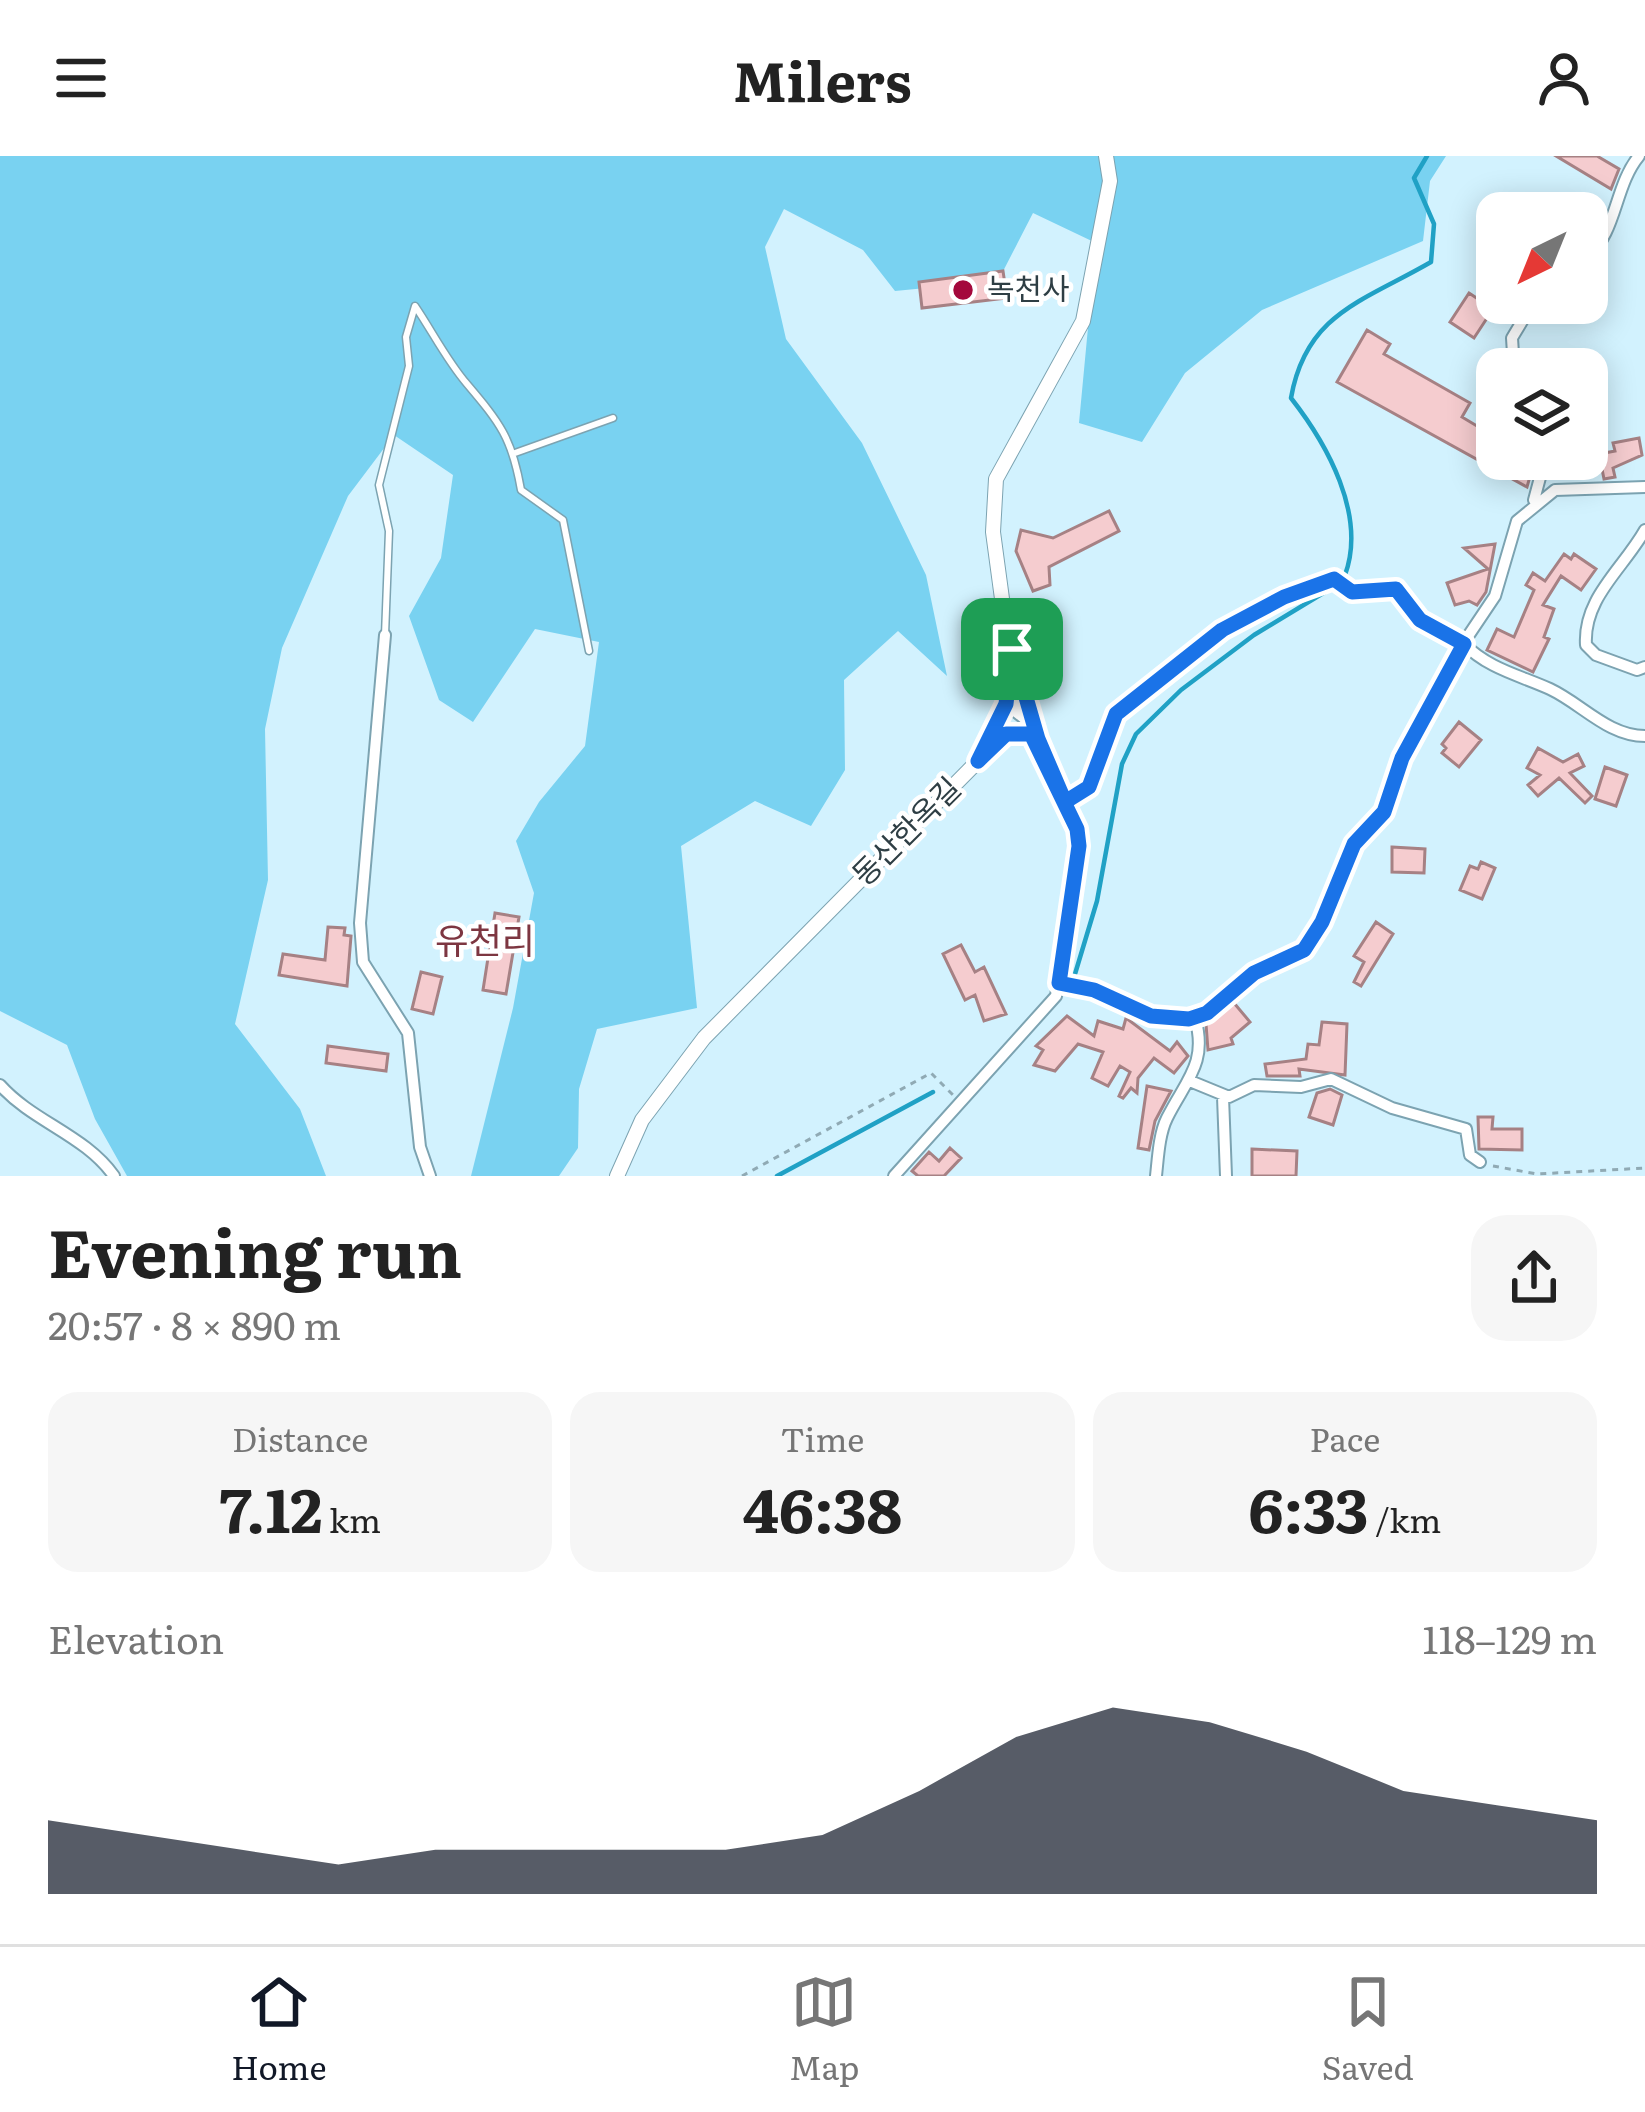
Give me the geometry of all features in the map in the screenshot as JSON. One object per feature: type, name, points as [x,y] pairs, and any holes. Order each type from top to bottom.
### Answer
[{"type":"street","name":"동산한옥길","points":[[617,1176],[642,1120],[704,1038],[978,761],[1006,704],[1012,649],[993,532],[996,479],[1083,321],[1110,181],[1106,156]]},
{"type":"street","points":[[1608,228],[1628,170],[1639,156]]},
{"type":"street","points":[[1533,503],[1539,480]]},
{"type":"street","points":[[1059,983],[1094,990],[1151,1016],[1195,1018],[1254,973],[1295,956],[1310,942],[1354,844],[1384,812],[1402,758],[1496,596],[1512,529],[1533,503],[1555,490],[1645,487]]},
{"type":"street","points":[[1645,530],[1590,606],[1585,628],[1586,645],[1596,655],[1637,670],[1645,668]]},
{"type":"street","points":[[385,635],[371,762],[363,962],[408,1033],[420,1147],[430,1176]]},
{"type":"street","points":[[1464,644],[1478,658],[1553,690],[1612,727],[1645,736]]},
{"type":"street","points":[[1012,649],[1038,739]]},
{"type":"street","points":[[902,1173],[958,1101],[1051,1004],[1059,983],[1079,846],[1030,723],[1006,704]]},
{"type":"street","points":[[978,761],[1012,731],[1023,730],[1038,739]]},
{"type":"street","points":[[1156,1176],[1165,1123],[1202,1053],[1195,1018]]},
{"type":"street","points":[[1190,1081],[1222,1097],[1254,1085],[1301,1087],[1331,1079],[1392,1108],[1466,1129],[1470,1155],[1480,1162]]},
{"type":"street","points":[[0,1084],[16,1103],[87,1147],[114,1176]]},
{"type":"street","points":[[1222,1097],[1226,1176]]},
{"type":"lane","points":[[385,635],[389,531],[379,485],[409,366],[406,337],[415,305],[466,384],[488,403],[515,453],[521,490],[563,520],[589,651]]},
{"type":"lane","points":[[515,453],[613,418]]},
{"type":"path","points":[[1065,802],[1089,787],[1116,714],[1222,630],[1284,597],[1334,579],[1352,592],[1396,589],[1420,620],[1464,644]]},
{"type":"path","points":[[742,1176],[931,1073],[958,1101]]},
{"type":"path","points":[[1480,1162],[1537,1174],[1645,1168]]},
{"type":"shaded area","points":[[0,156],[1446,156],[1430,181],[1423,241],[1262,310],[1185,373],[1142,442],[1079,423],[1096,243],[1033,213],[998,281],[895,291],[863,250],[784,209],[765,247],[786,339],[862,443],[926,575],[947,676],[898,631],[844,680],[845,770],[811,826],[755,801],[681,846],[697,1008],[597,1029],[579,1089],[578,1148],[559,1176],[471,1176],[513,1008],[534,893],[516,841],[539,802],[585,746],[599,642],[535,629],[473,722],[439,700],[409,616],[441,558],[453,475],[394,435],[348,496],[282,648],[265,729],[268,880],[235,1024],[300,1109],[326,1176],[127,1176],[95,1119],[67,1045],[0,1011]]},
{"type":"building","points":[[1556,156],[1597,156],[1619,169],[1611,189]]},
{"type":"building","name":"녹천사","points":[[1003,271],[1007,298],[922,308],[919,282]]},
{"type":"building","points":[[1469,293],[1476,298],[1476,324],[1483,324],[1474,338],[1450,322]]},
{"type":"building","points":[[1367,330],[1390,344],[1384,354],[1470,403],[1462,417],[1476,425],[1476,459],[1337,382]]},
{"type":"building","points":[[1639,438],[1642,455],[1613,468],[1615,477],[1608,478],[1608,452],[1615,451],[1613,443]]},
{"type":"building","points":[[1109,511],[1119,531],[1049,567],[1050,585],[1033,591],[1016,551],[1021,530],[1053,538]]},
{"type":"building","points":[[1495,544],[1486,592],[1477,605],[1469,601],[1455,605],[1447,583],[1488,569],[1464,548]]},
{"type":"building","points":[[1564,554],[1571,559],[1574,554],[1596,569],[1581,590],[1561,576],[1543,605],[1554,609],[1544,637],[1549,639],[1533,672],[1487,650],[1497,629],[1514,637],[1534,590],[1526,585],[1533,573],[1545,581]]},
{"type":"building","points":[[1459,722],[1481,740],[1459,767],[1442,753],[1446,748],[1442,744]]},
{"type":"building","points":[[1538,748],[1563,762],[1578,754],[1584,766],[1570,773],[1592,796],[1585,803],[1559,778],[1538,796],[1528,785],[1540,775],[1527,768]]},
{"type":"building","points":[[1605,767],[1627,775],[1616,806],[1595,799]]},
{"type":"building","points":[[1392,847],[1425,849],[1424,873],[1392,872]]},
{"type":"building","points":[[1481,862],[1495,868],[1482,899],[1460,890],[1470,866],[1478,869]]},
{"type":"building","points":[[495,913],[519,917],[506,994],[483,990]]},
{"type":"building","points":[[1376,922],[1393,934],[1361,986],[1354,982],[1364,962],[1354,956]]},
{"type":"building","points":[[328,927],[345,928],[344,935],[351,936],[347,986],[279,975],[283,954],[325,960]]},
{"type":"building","points":[[961,945],[975,972],[984,967],[1006,1014],[984,1021],[975,995],[965,1000],[943,954]]},
{"type":"building","points":[[421,972],[442,977],[433,1014],[412,1009]]},
{"type":"building","points":[[1234,1003],[1250,1022],[1231,1038],[1233,1044],[1208,1050],[1206,1024]]},
{"type":"building","points":[[1067,1016],[1094,1036],[1098,1021],[1123,1029],[1126,1018],[1170,1051],[1177,1042],[1188,1056],[1174,1073],[1154,1058],[1138,1078],[1137,1093],[1131,1088],[1123,1098],[1119,1096],[1130,1072],[1120,1066],[1108,1086],[1092,1078],[1103,1052],[1078,1044],[1055,1071],[1034,1065],[1043,1050],[1036,1046]]},
{"type":"building","points":[[1322,1022],[1347,1024],[1345,1075],[1299,1069],[1300,1076],[1267,1076],[1265,1064],[1306,1059],[1308,1044],[1319,1045]]},
{"type":"building","points":[[328,1046],[388,1054],[386,1071],[326,1063]]},
{"type":"building","points":[[1147,1086],[1171,1091],[1155,1121],[1149,1150],[1138,1148]]},
{"type":"building","points":[[1330,1089],[1342,1095],[1333,1125],[1309,1117],[1317,1093]]},
{"type":"building","points":[[1478,1117],[1493,1117],[1492,1129],[1522,1129],[1522,1150],[1479,1149]]},
{"type":"building","points":[[950,1148],[961,1158],[944,1176],[918,1176],[912,1171],[929,1152],[939,1161]]},
{"type":"building","points":[[1252,1149],[1297,1151],[1296,1176],[1252,1176]]},
{"type":"waterway","points":[[1345,575],[1351,528],[1340,481],[1291,398],[1299,369],[1324,328],[1361,300],[1431,262],[1434,224],[1414,178],[1427,156]]},
{"type":"waterway","points":[[1075,974],[1097,901],[1122,764],[1136,734],[1181,690],[1254,635],[1330,589]]},
{"type":"waterway","points":[[777,1176],[933,1092]]},
{"type":"place","name":"녹천사","points":[[963,290]]},
{"type":"district","name":"유천리","points":[[485,941]]},
{"type":"route","points":[[1012,649],[1006,704],[997,731],[978,761],[1006,734],[1023,730],[1031,734],[1038,739],[1077,829],[1074,889],[1059,983],[1094,990],[1151,1016],[1177,1020],[1207,1013],[1254,973],[1304,950],[1331,903],[1354,844],[1384,812],[1402,758],[1464,644],[1420,620],[1396,589],[1352,592],[1334,579],[1284,597],[1222,630],[1116,714],[1089,787],[1065,802],[1038,739],[1012,649]]}]
